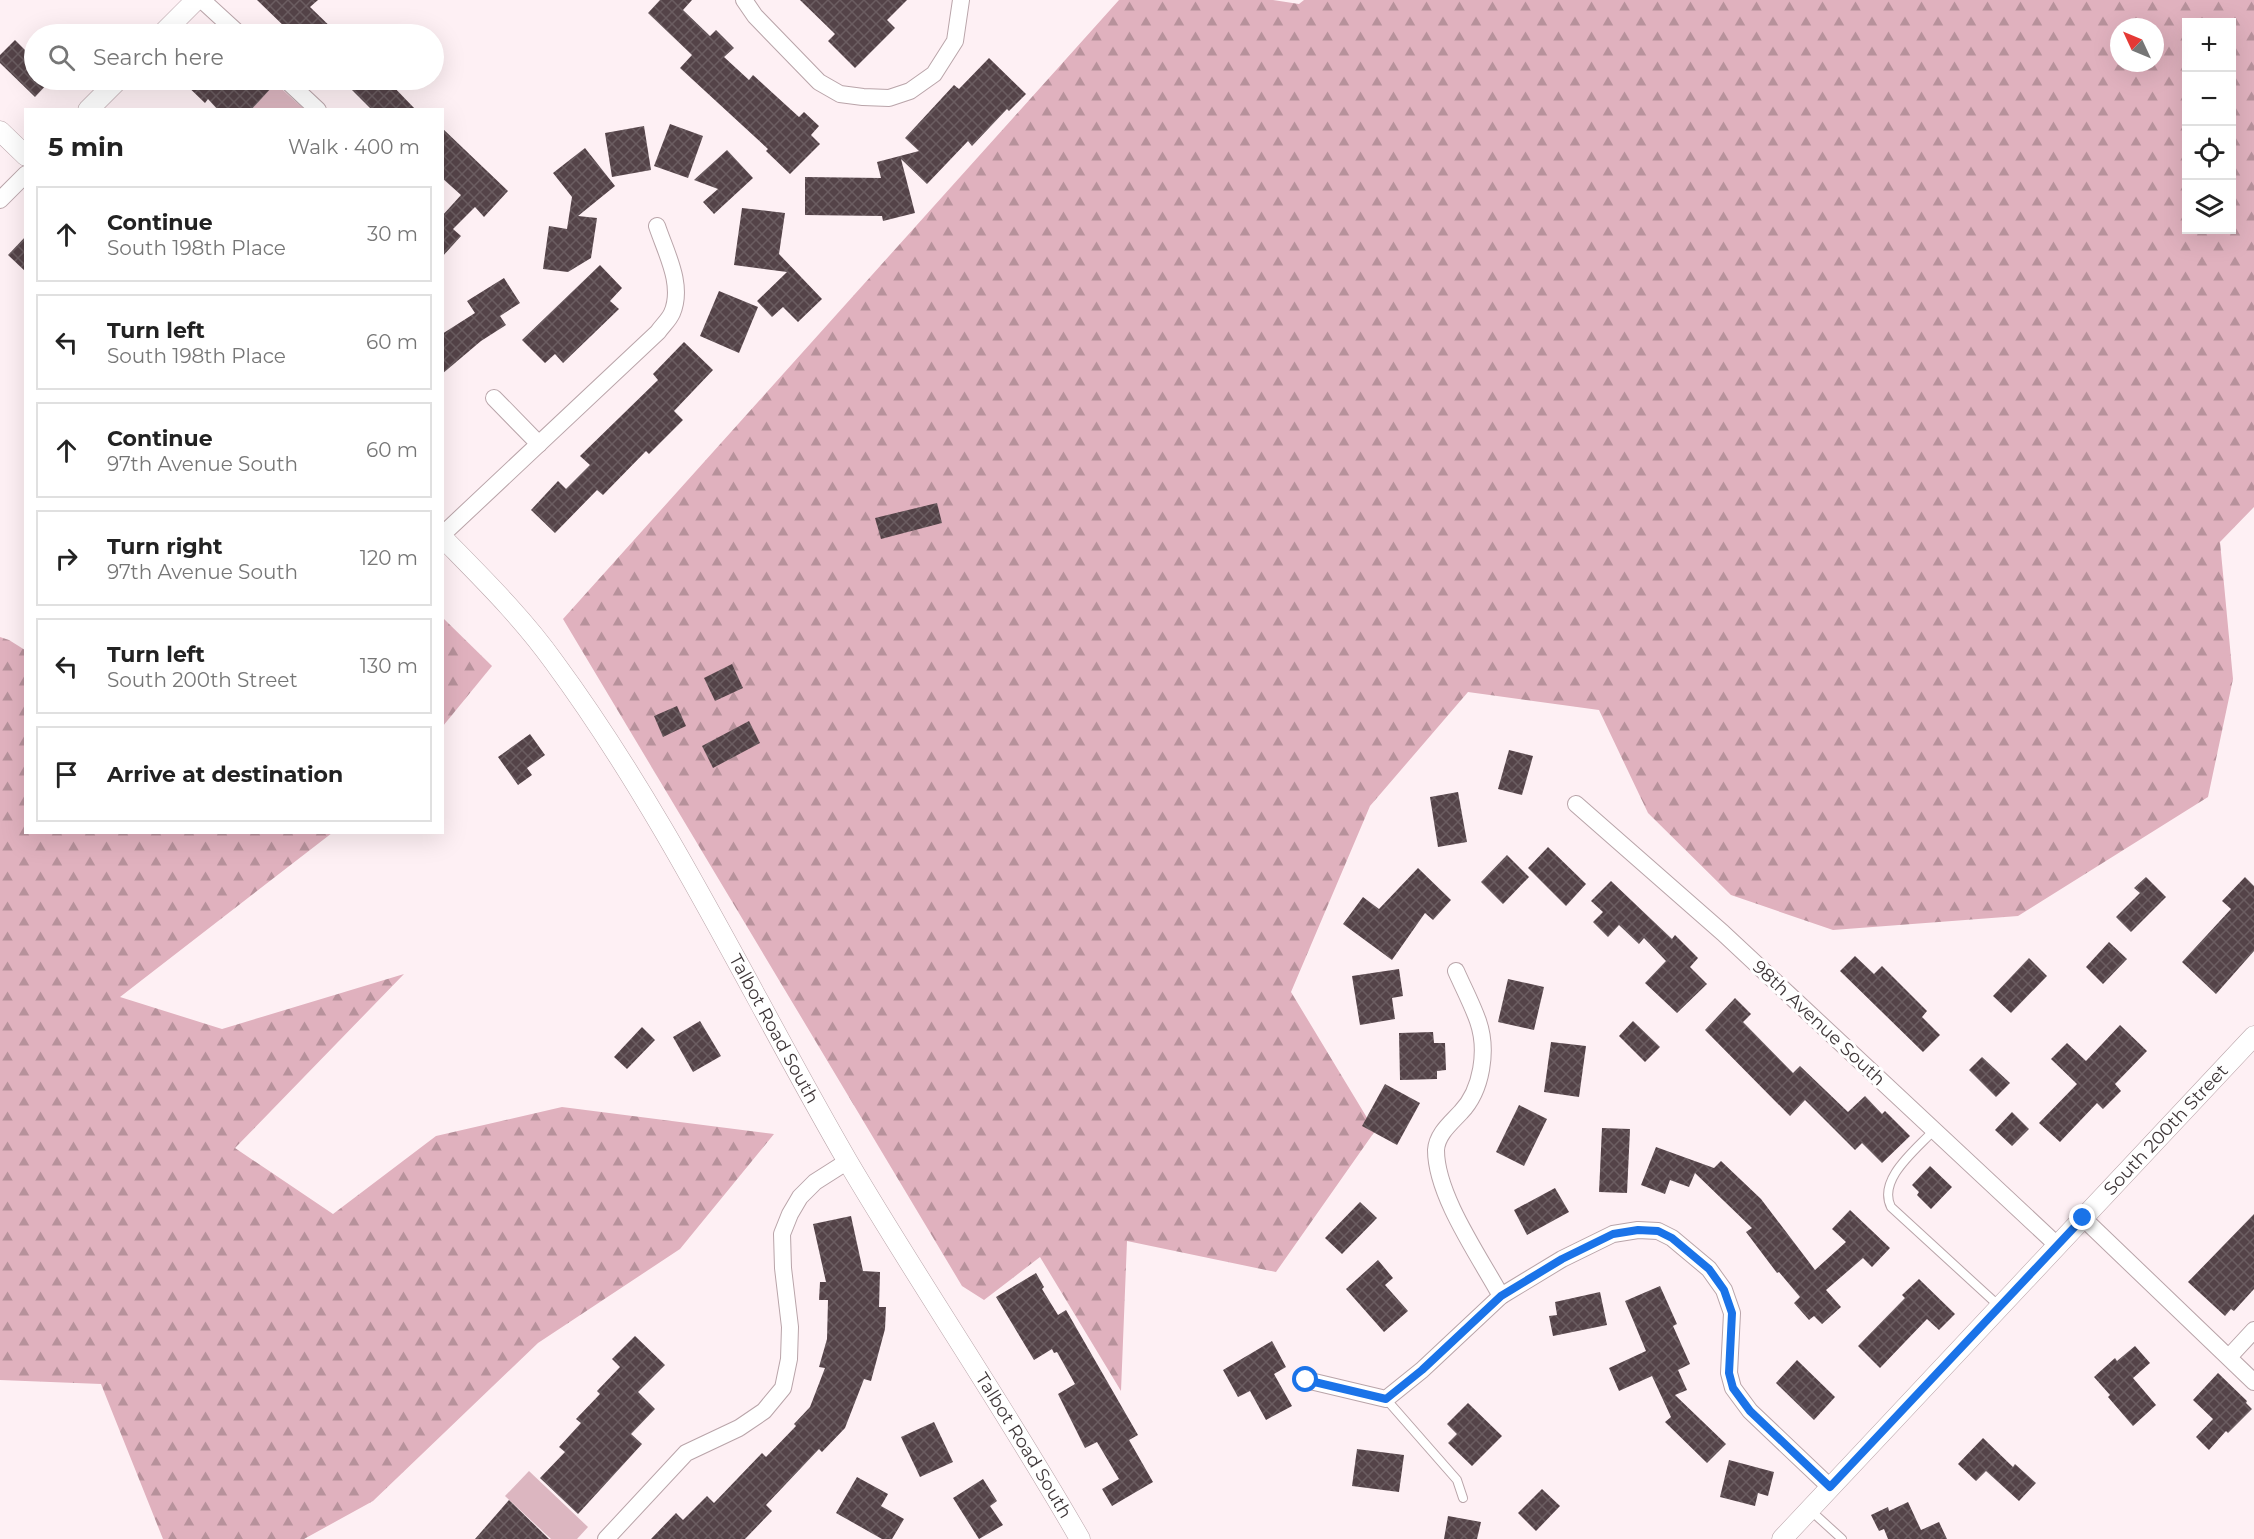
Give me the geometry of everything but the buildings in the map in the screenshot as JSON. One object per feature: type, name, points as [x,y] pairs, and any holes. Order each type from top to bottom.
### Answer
[{"type":"street","points":[[172,24],[196,0]]},
{"type":"street","points":[[202,0],[228,24]]},
{"type":"street","points":[[744,0],[755,16],[819,82],[840,94],[863,98],[889,98],[910,91],[934,74],[955,41],[961,0]]},
{"type":"street","points":[[90,108],[108,90]]},
{"type":"street","points":[[297,90],[316,108]]},
{"type":"street","points":[[0,131],[24,154]]},
{"type":"street","points":[[0,200],[24,176]]},
{"type":"street","points":[[444,534],[658,332],[671,314],[677,294],[673,270],[657,226]]},
{"type":"street","points":[[494,398],[538,444]]},
{"type":"street","name":"Talbot Road South","points":[[444,538],[493,590],[553,660],[599,727],[689,873],[848,1161],[1080,1539]]},
{"type":"street","name":"98th Avenue South","points":[[1576,804],[1723,933],[2057,1245]]},
{"type":"street","points":[[1456,971],[1479,1023],[1483,1056],[1477,1090],[1462,1111],[1446,1125],[1436,1147],[1438,1171],[1446,1195],[1501,1296]]},
{"type":"street","name":"South 200th Street","points":[[1782,1539],[2254,1036]]},
{"type":"street","points":[[606,1539],[686,1453],[739,1428],[764,1411],[783,1388],[789,1359],[790,1327],[783,1269],[782,1234],[800,1197],[815,1182],[848,1161]]},
{"type":"street","points":[[2083,1218],[2254,1382]]},
{"type":"street","points":[[1306,1380],[1386,1399],[1422,1370],[1501,1296],[1562,1259],[1613,1234],[1638,1230],[1658,1231],[1672,1238],[1709,1269],[1724,1290],[1732,1313],[1729,1373],[1733,1388],[1750,1411],[1830,1487]]},
{"type":"street","points":[[2229,1357],[2254,1330]]},
{"type":"lane","points":[[1934,1130],[1889,1183],[1887,1200],[1891,1207],[2000,1306]]},
{"type":"lane","points":[[1386,1399],[1457,1480],[1463,1498]]},
{"type":"lane","points":[[1809,1509],[1842,1539]]},
{"type":"shaded area","points":[[269,90],[283,90],[303,108],[253,108]]},
{"type":"shaded area","points":[[529,1471],[588,1527],[577,1539],[551,1539],[505,1496]]},
{"type":"green space","points":[[1119,0],[1273,0],[1299,4],[1304,0],[2254,0],[2254,507],[2220,542],[2233,679],[2208,797],[2018,916],[1833,930],[1731,895],[1648,813],[1599,710],[1468,692],[1370,806],[1291,992],[1375,1131],[1276,1272],[1127,1241],[1121,1391],[1040,1257],[984,1300],[962,1286],[563,619]]},
{"type":"green space","points":[[444,619],[492,666],[444,725]]},
{"type":"green space","points":[[0,637],[24,649],[24,834],[331,834],[120,997],[222,1029],[404,974],[235,1148],[333,1214],[436,1136],[562,1107],[774,1134],[680,1249],[538,1343],[373,1501],[304,1539],[163,1539],[101,1384],[0,1380]]},
{"type":"route","points":[[1306,1380],[1386,1399],[1422,1370],[1501,1296],[1562,1259],[1613,1234],[1638,1230],[1658,1231],[1672,1238],[1709,1269],[1724,1290],[1732,1313],[1729,1373],[1733,1388],[1750,1411],[1830,1487],[2083,1218]]}]
